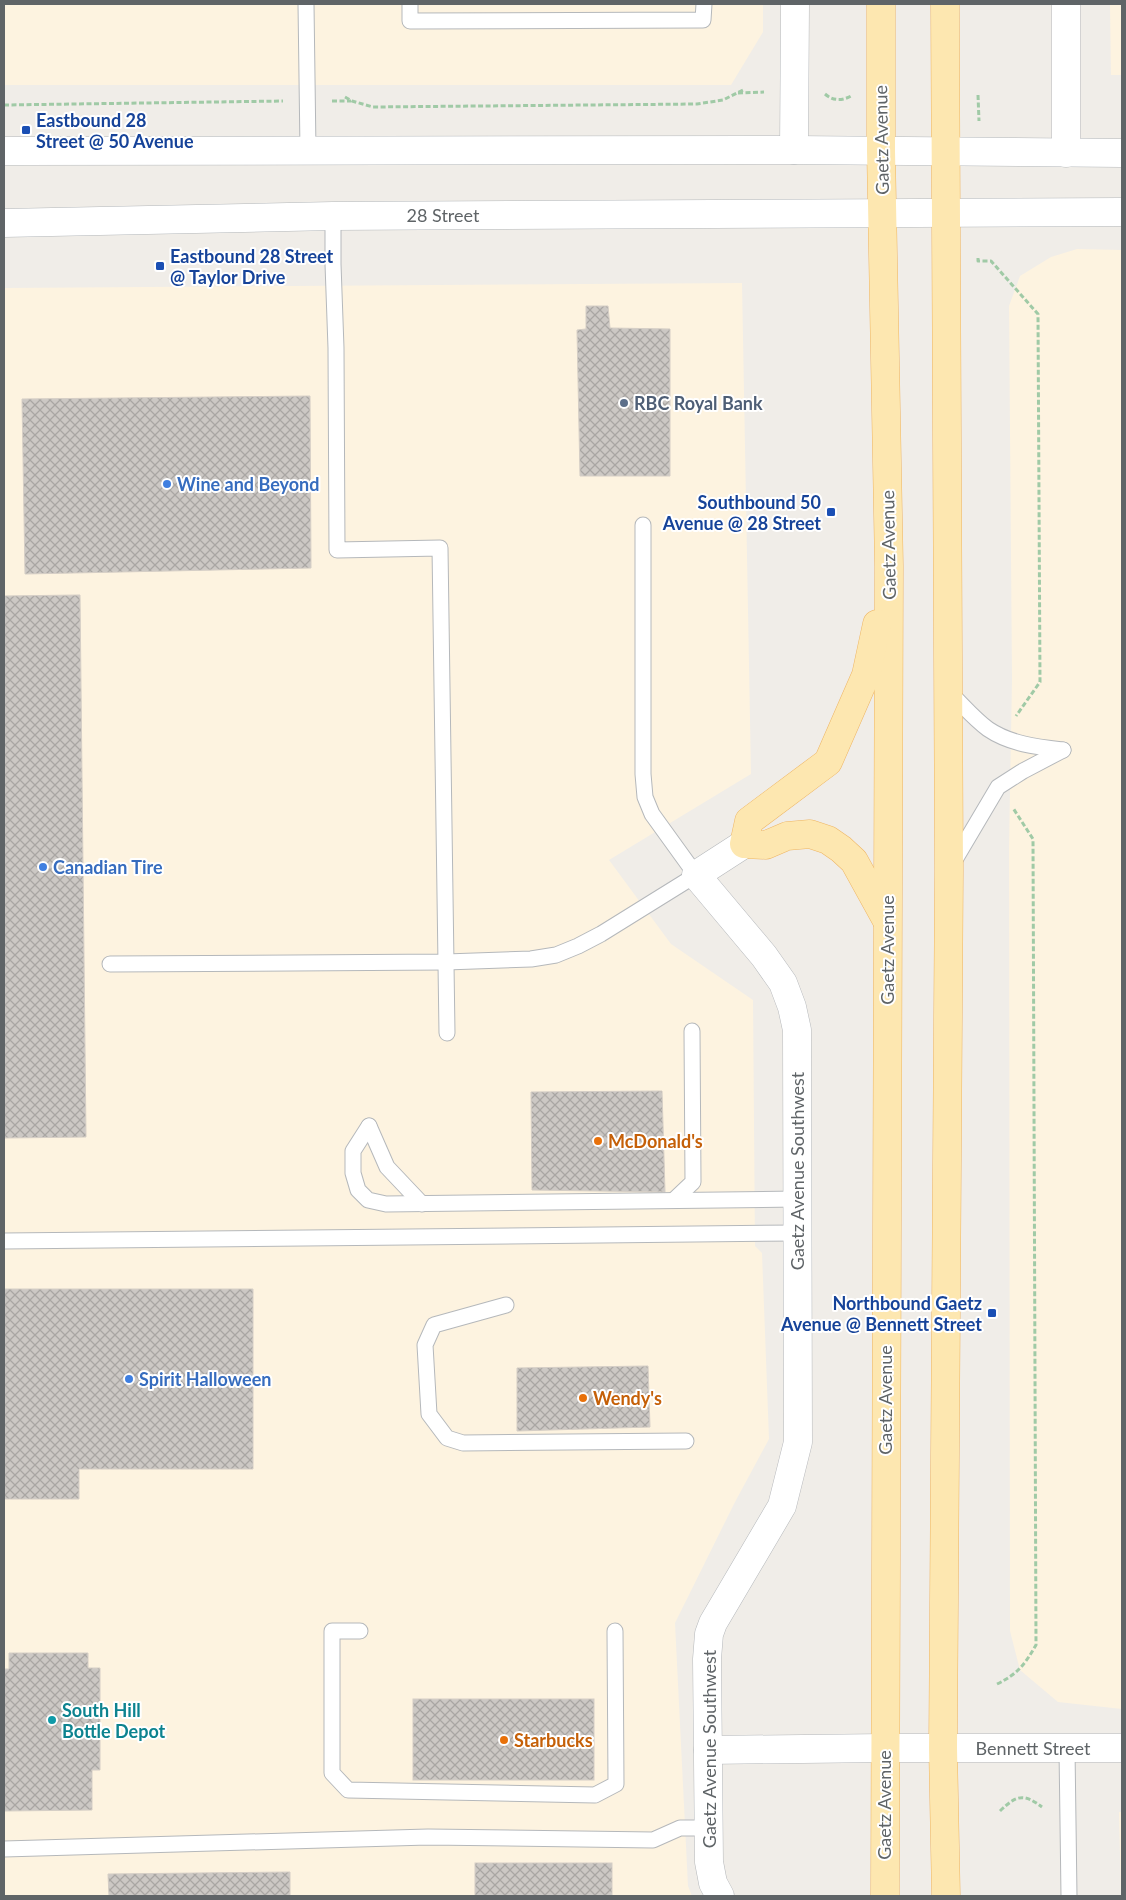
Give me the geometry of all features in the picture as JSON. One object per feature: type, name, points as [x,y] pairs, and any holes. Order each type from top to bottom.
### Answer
[{"type":"main road","name":"Gaetz Avenue","points":[[881,4],[881,151],[889,566],[885,1896]]},
{"type":"main road","points":[[945,4],[949,871],[943,1748],[946,1896]]},
{"type":"main road","points":[[887,920],[854,862],[841,849],[828,840],[810,834],[787,836],[766,845],[744,844],[749,821],[828,762],[866,675],[889,566]]},
{"type":"street","points":[[794,150],[795,4]]},
{"type":"street","points":[[1066,4],[1066,153]]},
{"type":"street","points":[[4,151],[794,150],[1122,153]]},
{"type":"street","name":"28 Street","points":[[4,223],[333,216],[1122,212]]},
{"type":"street","points":[[696,875],[744,844]]},
{"type":"street","name":"Gaetz Avenue Southwest","points":[[696,875],[764,956],[783,983],[792,1007],[797,1030],[798,1442],[782,1506],[720,1611],[709,1634],[707,1651],[708,1828],[710,1872],[720,1896]]},
{"type":"street","points":[[708,1750],[884,1748]]},
{"type":"street","name":"Bennett Street","points":[[884,1748],[1122,1748]]},
{"type":"lane","points":[[306,4],[308,151]]},
{"type":"lane","points":[[410,4],[410,22],[420,22],[703,20],[704,4]]},
{"type":"lane","points":[[333,216],[337,550],[440,548],[447,1033]]},
{"type":"lane","points":[[110,964],[446,962],[530,959],[556,955],[578,946],[601,934],[696,875],[652,814],[646,797],[644,774],[644,525]]},
{"type":"lane","points":[[948,691],[988,729],[1029,746],[1063,750],[1023,771],[998,788],[949,871]]},
{"type":"lane","points":[[674,1200],[693,1182],[692,1031]]},
{"type":"lane","points":[[422,1204],[387,1167],[369,1126],[353,1151],[353,1173],[358,1190],[368,1200],[386,1204],[422,1204],[674,1200],[797,1199]]},
{"type":"lane","points":[[4,1240],[798,1233]]},
{"type":"lane","points":[[506,1305],[434,1326],[426,1345],[429,1414],[447,1438],[463,1443],[686,1441]]},
{"type":"lane","points":[[360,1631],[332,1631],[332,1773],[348,1790],[595,1795],[616,1784],[615,1631]]},
{"type":"lane","points":[[1067,1749],[1069,1896]]},
{"type":"lane","points":[[4,1849],[428,1837],[653,1840],[680,1828],[708,1828]]},
{"type":"path","points":[[346,97],[352,101],[374,107],[697,104],[723,100],[744,88]]},
{"type":"path","points":[[822,89],[827,96],[835,100],[847,99],[855,93]]},
{"type":"path","points":[[4,105],[278,101]]},
{"type":"path","points":[[990,261],[1038,314],[1040,682],[1014,719],[1011,740]]},
{"type":"path","points":[[997,1684],[1012,1677],[1026,1661],[1036,1645],[1033,839],[998,788]]},
{"type":"path","points":[[1000,1811],[1012,1800],[1020,1798],[1028,1798],[1042,1807]]},
{"type":"shaded area","points":[[4,4],[763,4],[763,32],[731,85],[4,85]]},
{"type":"shaded area","points":[[1110,4],[1122,4],[1122,75],[1111,75]]},
{"type":"shaded area","points":[[1077,249],[1122,250],[1122,1709],[1058,1702],[1020,1670],[1010,1631],[1009,848],[1012,679],[1009,306],[1020,276],[1051,257]]},
{"type":"shaded area","points":[[742,283],[751,774],[609,860],[671,944],[753,1000],[755,1246],[762,1253],[769,1439],[735,1502],[675,1623],[688,1886],[692,1896],[4,1896],[4,288]]},
{"type":"shaded area","points":[[1119,1812],[1122,1812],[1122,1896],[1121,1896]]},
{"type":"building","name":"RBC Royal Bank","points":[[586,306],[608,306],[610,328],[670,329],[670,476],[580,476],[577,330],[586,329]]},
{"type":"building","name":"Wine and Beyond","points":[[310,396],[311,568],[25,574],[22,399]]},
{"type":"building","name":"Canadian Tire","points":[[80,595],[86,1137],[4,1138],[4,596]]},
{"type":"building","name":"McDonald's","points":[[662,1091],[665,1192],[532,1190],[531,1092]]},
{"type":"building","name":"Spirit Halloween","points":[[4,1289],[253,1289],[253,1469],[79,1469],[79,1499],[4,1499]]},
{"type":"building","name":"Wendy's","points":[[648,1366],[650,1427],[517,1431],[517,1368]]},
{"type":"building","name":"South Hill Bottle Depot","points":[[9,1653],[88,1653],[88,1668],[100,1668],[100,1770],[92,1770],[92,1810],[4,1811],[4,1669],[9,1669]]},
{"type":"building","name":"Starbucks","points":[[413,1699],[594,1699],[594,1780],[413,1780]]},
{"type":"building","points":[[475,1863],[612,1863],[612,1896],[475,1896]]},
{"type":"building","points":[[290,1872],[290,1896],[109,1896],[108,1874]]},
{"type":"place","name":"Eastbound 28 Street @ 50 Avenue","points":[[26,130]]},
{"type":"place","name":"Eastbound 28 Street @ Taylor Drive","points":[[160,266]]},
{"type":"place","name":"RBC Royal Bank","points":[[624,403]]},
{"type":"place","name":"Wine and Beyond","points":[[167,484]]},
{"type":"place","name":"Southbound 50 Avenue @ 28 Street","points":[[831,512]]},
{"type":"place","name":"Canadian Tire","points":[[43,867]]},
{"type":"place","name":"McDonald's","points":[[598,1141]]},
{"type":"place","name":"Northbound Gaetz Avenue @ Bennett Street","points":[[992,1313]]},
{"type":"place","name":"Spirit Halloween","points":[[129,1379]]},
{"type":"place","name":"Wendy's","points":[[583,1398]]},
{"type":"place","name":"South Hill Bottle Depot","points":[[52,1720]]},
{"type":"place","name":"Starbucks","points":[[504,1740]]}]
